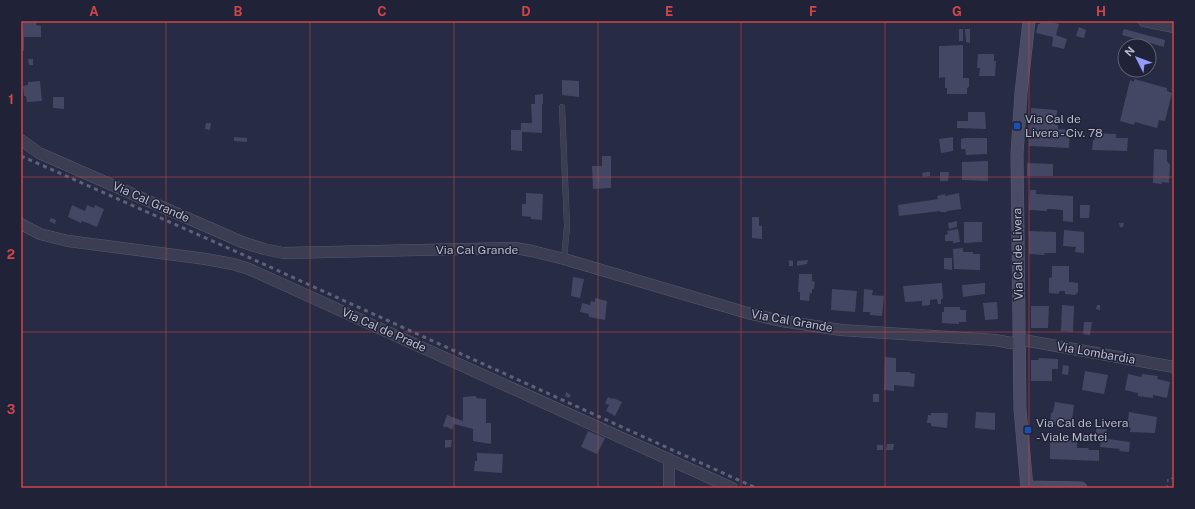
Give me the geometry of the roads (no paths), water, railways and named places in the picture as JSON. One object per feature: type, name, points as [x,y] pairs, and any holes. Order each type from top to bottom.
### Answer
[{"type":"street","name":"Via Cal de Livera","points":[[1027,487],[1020,409],[1017,154],[1020,99],[1029,21]]},
{"type":"street","points":[[1144,21],[1174,27]]},
{"type":"street","name":"Via Cal Grande","points":[[21,140],[39,153],[242,242],[283,253],[515,248],[564,259],[751,314],[782,321],[841,330],[995,340],[1011,343],[1019,341]]},
{"type":"street","name":"Via Cal de Prade","points":[[21,224],[40,234],[68,241],[206,259],[241,266],[732,488]]},
{"type":"street","name":"Via Lombardia","points":[[1019,341],[1023,340],[1174,367]]},
{"type":"street","points":[[669,460],[669,488]]},
{"type":"street","points":[[1027,487],[1081,488]]},
{"type":"lane","points":[[562,107],[567,226],[564,259]]},
{"type":"railway","points":[[21,156],[226,247],[756,488]]},
{"type":"place","name":"Via Cal de Livera - Civ. 78","points":[[1017,126]]},
{"type":"place","name":"Via Cal de Livera - Viale Mattei","points":[[1028,430]]}]
